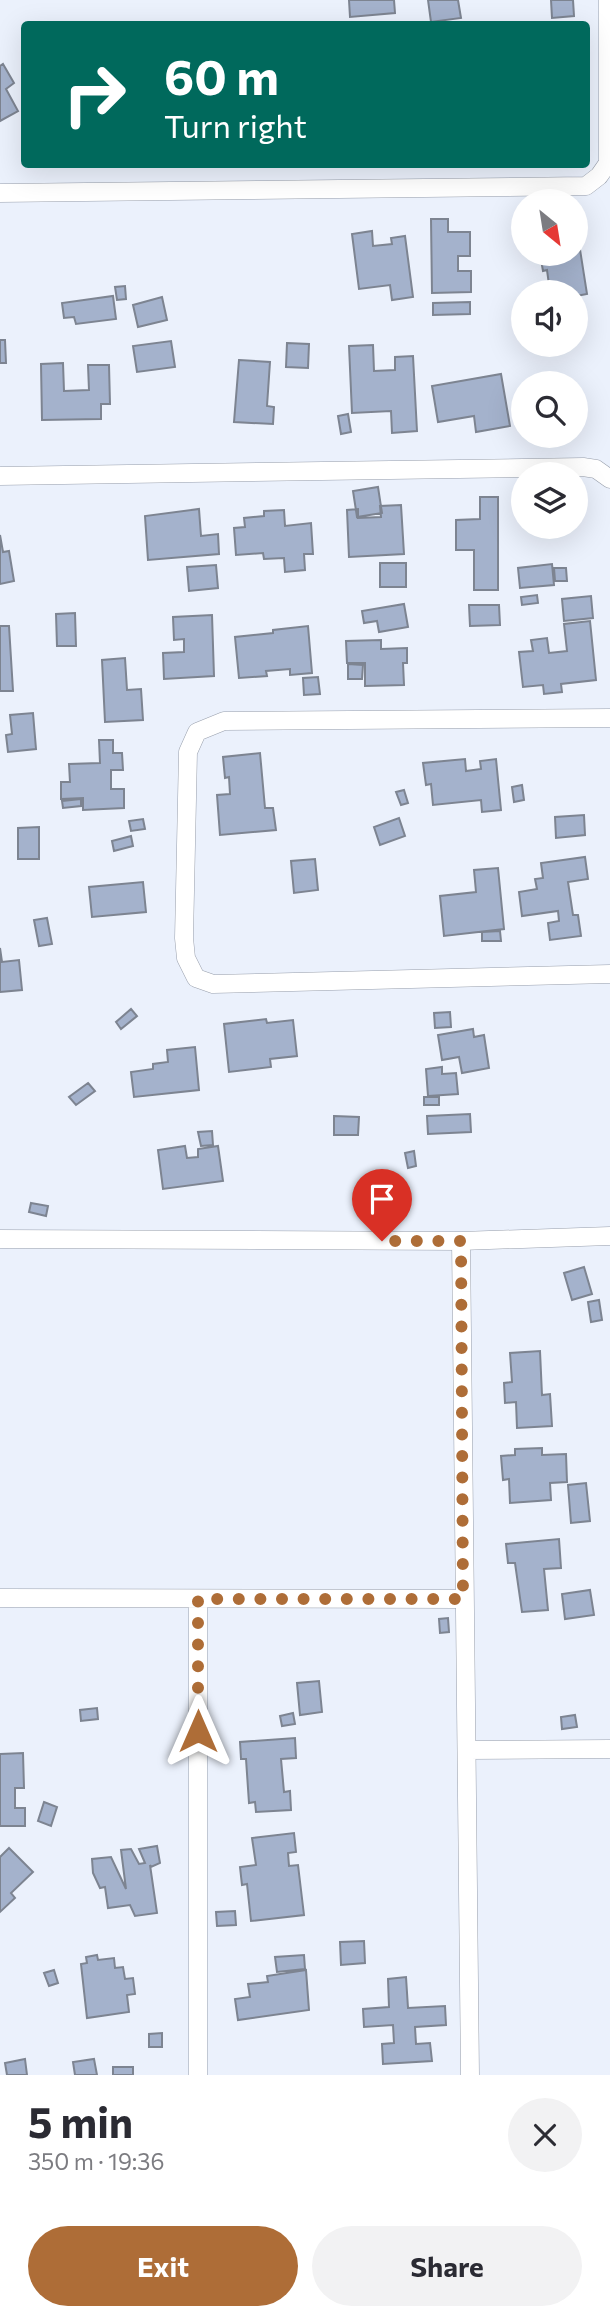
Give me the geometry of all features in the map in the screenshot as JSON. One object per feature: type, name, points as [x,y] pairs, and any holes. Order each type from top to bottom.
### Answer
[{"type":"street","points":[[0,193],[586,186],[599,176],[608,163],[608,0]]},
{"type":"street","points":[[0,476],[583,467],[596,469],[610,479]]},
{"type":"street","points":[[610,718],[224,720],[197,732],[188,752],[184,938],[186,958],[196,978],[213,984],[610,974]]},
{"type":"street","points":[[0,1239],[461,1241],[610,1236]]},
{"type":"street","points":[[461,1241],[470,2075]]},
{"type":"street","points":[[0,1598],[463,1599]]},
{"type":"street","points":[[198,1599],[198,2075]]},
{"type":"street","points":[[467,1750],[610,1748]]},
{"type":"building","points":[[349,0],[394,0],[395,13],[350,17]]},
{"type":"building","points":[[428,0],[458,0],[461,18],[431,21]]},
{"type":"building","points":[[551,0],[573,0],[574,16],[552,18]]},
{"type":"building","points":[[3,64],[14,83],[6,89],[18,111],[0,121],[0,66]]},
{"type":"building","points":[[431,219],[448,219],[448,232],[470,232],[470,256],[458,256],[458,271],[471,271],[471,292],[432,293]]},
{"type":"building","points":[[372,231],[373,246],[392,244],[391,238],[405,236],[413,297],[392,300],[390,285],[359,289],[352,234]]},
{"type":"building","points":[[542,266],[583,266],[585,280],[548,280],[547,270],[543,271]]},
{"type":"building","points":[[125,286],[126,299],[117,300],[115,287]]},
{"type":"building","points":[[113,296],[116,319],[76,324],[74,317],[64,318],[62,303]]},
{"type":"building","points":[[162,297],[167,320],[138,327],[133,305]]},
{"type":"building","points":[[470,302],[470,314],[433,315],[433,303]]},
{"type":"building","points":[[0,340],[5,340],[6,363],[0,363]]},
{"type":"building","points":[[171,341],[175,367],[137,372],[133,346]]},
{"type":"building","points":[[287,343],[309,344],[308,368],[286,367]]},
{"type":"building","points":[[373,345],[374,371],[395,370],[395,357],[413,356],[417,431],[392,433],[391,411],[352,413],[349,346]]},
{"type":"building","points":[[239,360],[270,362],[267,406],[274,407],[273,424],[234,422]]},
{"type":"building","points":[[63,363],[64,391],[89,390],[88,365],[109,365],[110,404],[101,404],[101,419],[42,420],[41,364]]},
{"type":"building","points":[[501,374],[510,426],[476,432],[474,416],[438,422],[432,386]]},
{"type":"building","points":[[348,414],[351,432],[341,434],[338,416]]},
{"type":"building","points":[[378,487],[382,513],[357,517],[353,491]]},
{"type":"building","points":[[480,497],[498,497],[498,590],[474,590],[474,550],[456,550],[456,520],[480,519]]},
{"type":"building","points":[[401,505],[404,554],[349,557],[347,510],[358,509],[358,518],[381,517],[380,506]]},
{"type":"building","points":[[199,509],[201,536],[218,534],[219,554],[148,560],[145,516]]},
{"type":"building","points":[[284,510],[285,526],[311,523],[313,554],[304,554],[305,570],[285,572],[284,558],[264,559],[263,553],[236,555],[234,528],[245,527],[244,518],[264,516],[264,511]]},
{"type":"building","points":[[0,535],[3,552],[9,551],[14,581],[0,584]]},
{"type":"building","points":[[380,563],[406,563],[406,587],[380,587]]},
{"type":"building","points":[[552,564],[554,585],[520,588],[518,568]]},
{"type":"building","points":[[216,565],[218,588],[189,591],[187,567]]},
{"type":"building","points":[[554,568],[566,568],[567,581],[555,581]]},
{"type":"building","points":[[537,595],[538,603],[522,605],[521,597]]},
{"type":"building","points":[[591,596],[593,618],[564,621],[562,599]]},
{"type":"building","points":[[404,604],[408,627],[379,632],[377,621],[364,623],[362,611]]},
{"type":"building","points":[[469,605],[499,605],[500,625],[470,626]]},
{"type":"building","points":[[75,613],[76,646],[57,646],[56,614]]},
{"type":"building","points":[[212,615],[214,676],[164,679],[163,653],[184,652],[184,639],[174,640],[173,617]]},
{"type":"building","points":[[590,621],[596,680],[561,684],[562,692],[544,694],[543,685],[523,687],[519,652],[533,651],[531,640],[547,638],[549,653],[567,651],[564,624]]},
{"type":"building","points":[[0,626],[9,626],[13,691],[0,691]]},
{"type":"building","points":[[308,626],[312,673],[290,675],[290,669],[266,671],[267,676],[239,678],[235,637]]},
{"type":"building","points":[[381,640],[381,649],[407,648],[407,663],[403,663],[404,685],[365,686],[365,663],[347,663],[346,641]]},
{"type":"building","points":[[125,658],[127,690],[141,689],[143,720],[105,722],[102,660]]},
{"type":"building","points":[[348,664],[363,665],[362,679],[348,679]]},
{"type":"building","points":[[318,677],[320,694],[304,695],[303,678]]},
{"type":"building","points":[[33,713],[36,749],[8,752],[6,735],[12,734],[10,715]]},
{"type":"building","points":[[99,740],[113,740],[113,753],[122,753],[123,770],[111,770],[111,789],[124,789],[124,808],[83,810],[83,798],[61,799],[61,782],[70,782],[69,764],[100,763]]},
{"type":"building","points":[[260,753],[265,808],[273,808],[276,830],[220,835],[217,795],[230,794],[229,777],[225,778],[223,757]]},
{"type":"building","points":[[465,759],[466,771],[481,769],[480,761],[496,759],[501,810],[482,812],[481,800],[433,805],[431,784],[426,785],[423,763]]},
{"type":"building","points":[[522,785],[524,800],[514,802],[512,787]]},
{"type":"building","points":[[404,790],[408,803],[401,805],[396,792]]},
{"type":"building","points":[[81,799],[81,806],[63,808],[62,801]]},
{"type":"building","points":[[584,815],[585,835],[556,838],[555,817]]},
{"type":"building","points":[[399,818],[405,836],[380,845],[374,827]]},
{"type":"building","points":[[143,819],[145,829],[131,831],[129,821]]},
{"type":"building","points":[[39,827],[39,859],[18,859],[18,828]]},
{"type":"building","points":[[131,836],[133,846],[114,851],[112,841]]},
{"type":"building","points":[[585,857],[588,879],[568,882],[573,915],[578,915],[581,936],[550,940],[548,923],[559,921],[558,911],[522,916],[519,892],[537,889],[535,879],[543,878],[541,863]]},
{"type":"building","points":[[315,859],[318,890],[294,893],[291,861]]},
{"type":"building","points":[[498,868],[504,929],[444,936],[440,896],[476,892],[474,870]]},
{"type":"building","points":[[143,882],[146,912],[92,917],[89,887]]},
{"type":"building","points":[[47,918],[52,944],[39,946],[34,920]]},
{"type":"building","points":[[500,931],[501,941],[482,941],[482,932]]},
{"type":"building","points":[[0,948],[2,962],[19,960],[22,990],[0,992]]},
{"type":"building","points":[[131,1009],[137,1016],[121,1029],[116,1022]]},
{"type":"building","points":[[450,1012],[451,1027],[435,1028],[434,1013]]},
{"type":"building","points":[[266,1019],[267,1023],[293,1020],[297,1056],[270,1059],[271,1067],[229,1072],[224,1024]]},
{"type":"building","points":[[473,1029],[474,1037],[484,1035],[489,1068],[462,1073],[459,1057],[442,1060],[438,1035]]},
{"type":"building","points":[[195,1047],[199,1090],[134,1097],[131,1072],[153,1069],[153,1064],[168,1062],[167,1050]]},
{"type":"building","points":[[442,1067],[442,1074],[456,1073],[458,1094],[428,1096],[426,1069]]},
{"type":"building","points":[[88,1083],[95,1091],[76,1105],[69,1097]]},
{"type":"building","points":[[424,1097],[439,1097],[439,1105],[424,1105]]},
{"type":"building","points":[[470,1114],[471,1132],[428,1134],[427,1116]]},
{"type":"building","points":[[334,1116],[359,1117],[358,1135],[334,1135]]},
{"type":"building","points":[[212,1131],[213,1145],[201,1146],[198,1132]]},
{"type":"building","points":[[185,1146],[187,1158],[198,1157],[198,1149],[218,1146],[223,1181],[163,1189],[158,1150]]},
{"type":"building","points":[[414,1151],[416,1166],[408,1168],[405,1153]]},
{"type":"building","points":[[31,1203],[48,1206],[46,1216],[29,1212]]},
{"type":"building","points":[[584,1267],[592,1294],[572,1300],[564,1273]]},
{"type":"building","points":[[599,1300],[602,1320],[591,1322],[588,1302]]},
{"type":"building","points":[[540,1351],[542,1395],[550,1394],[552,1426],[517,1428],[516,1402],[505,1403],[504,1383],[512,1382],[510,1353]]},
{"type":"building","points":[[542,1448],[542,1455],[566,1454],[567,1482],[550,1483],[551,1500],[510,1503],[509,1479],[503,1480],[501,1456],[515,1455],[515,1449]]},
{"type":"building","points":[[586,1483],[590,1521],[571,1523],[568,1485]]},
{"type":"building","points":[[559,1539],[561,1568],[544,1569],[548,1610],[522,1612],[515,1563],[508,1563],[506,1544]]},
{"type":"building","points":[[590,1590],[594,1615],[565,1619],[562,1594]]},
{"type":"building","points":[[448,1618],[449,1632],[440,1633],[439,1619]]},
{"type":"building","points":[[319,1681],[322,1712],[300,1715],[297,1683]]},
{"type":"building","points":[[97,1708],[98,1719],[81,1721],[80,1710]]},
{"type":"building","points":[[293,1713],[295,1724],[282,1726],[280,1716]]},
{"type":"building","points":[[575,1715],[577,1727],[562,1729],[561,1717]]},
{"type":"building","points":[[295,1738],[296,1758],[281,1759],[284,1792],[290,1791],[291,1810],[256,1812],[255,1802],[249,1803],[246,1759],[241,1759],[240,1742]]},
{"type":"building","points":[[23,1753],[24,1788],[15,1788],[15,1808],[25,1808],[25,1826],[0,1826],[0,1754]]},
{"type":"building","points":[[44,1802],[57,1807],[51,1826],[38,1821]]},
{"type":"building","points":[[294,1833],[296,1852],[288,1853],[289,1866],[298,1865],[304,1915],[251,1921],[247,1884],[242,1885],[240,1867],[256,1865],[252,1838]]},
{"type":"building","points":[[157,1846],[160,1863],[151,1867],[150,1865],[157,1913],[135,1916],[130,1905],[108,1908],[105,1887],[100,1888],[93,1873],[92,1859],[111,1857],[126,1889],[121,1850],[131,1849],[139,1864],[145,1863],[139,1849]]},
{"type":"building","points":[[9,1848],[33,1872],[11,1893],[15,1898],[0,1912],[0,1857]]},
{"type":"building","points":[[235,1911],[236,1925],[217,1926],[216,1912]]},
{"type":"building","points":[[364,1941],[365,1963],[341,1965],[340,1942]]},
{"type":"building","points":[[97,1955],[98,1960],[114,1958],[115,1968],[123,1967],[125,1979],[133,1978],[135,1994],[127,1995],[129,2012],[87,2018],[81,1964],[87,1963],[86,1957]]},
{"type":"building","points":[[304,1955],[305,1969],[277,1972],[275,1957]]},
{"type":"building","points":[[54,1970],[58,1983],[49,1986],[44,1973]]},
{"type":"building","points":[[306,1970],[309,2010],[238,2020],[235,1999],[250,1997],[248,1984],[268,1982],[267,1976]]},
{"type":"building","points":[[406,1977],[408,2008],[445,2006],[446,2025],[415,2027],[416,2044],[430,2043],[432,2061],[383,2064],[382,2044],[394,2043],[393,2025],[364,2027],[363,2009],[389,2007],[388,1979]]},
{"type":"building","points":[[162,2033],[162,2047],[149,2047],[149,2034]]},
{"type":"building","points":[[25,2059],[27,2075],[7,2075],[5,2063]]},
{"type":"building","points":[[94,2059],[97,2075],[75,2075],[73,2062]]},
{"type":"building","points":[[113,2067],[133,2067],[133,2075],[113,2075]]},
{"type":"route","points":[[198,1731],[198,1599],[463,1599],[461,1241],[382,1241]]}]
